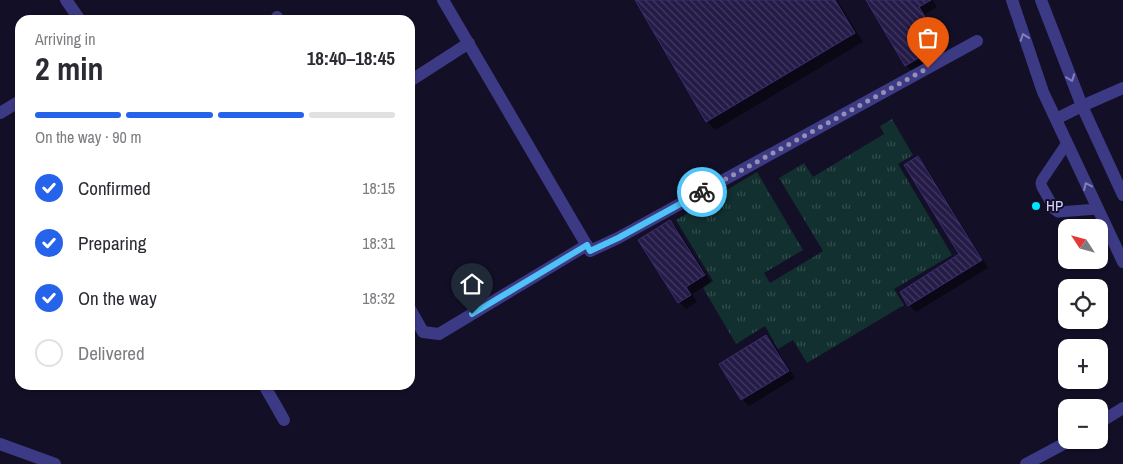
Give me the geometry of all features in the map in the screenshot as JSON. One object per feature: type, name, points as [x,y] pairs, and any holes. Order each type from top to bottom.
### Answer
[{"type":"street","points":[[66,0],[76,15]]},
{"type":"street","points":[[443,0],[590,251],[618,238],[977,41]]},
{"type":"street","points":[[1012,0],[1043,92],[1123,262]]},
{"type":"street","points":[[1041,0],[1082,106],[1123,195]]},
{"type":"street","points":[[415,78],[469,44]]},
{"type":"street","points":[[1056,120],[1123,88]]},
{"type":"street","points":[[0,113],[15,104]]},
{"type":"street","points":[[415,318],[423,332],[439,334],[587,245]]},
{"type":"street","points":[[267,390],[284,420]]},
{"type":"street","points":[[1108,417],[1123,408]]},
{"type":"street","points":[[0,444],[55,464]]},
{"type":"street","points":[[1026,464],[1058,447]]},
{"type":"lane","points":[[1067,143],[1042,180],[1042,187],[1058,212],[1098,210]]},
{"type":"green space","points":[[892,119],[913,155],[898,164],[952,255],[894,289],[904,305],[807,363],[793,340],[778,349],[765,326],[736,344],[703,288],[713,281],[676,220],[757,172],[803,250],[764,273],[770,283],[823,251],[779,178],[804,163],[813,177],[884,134],[880,126]]},
{"type":"building","points":[[635,0],[835,0],[855,33],[706,122]]},
{"type":"building","points":[[866,0],[931,0],[919,7],[942,44],[905,66]]},
{"type":"building","points":[[918,156],[982,260],[908,306],[900,292],[959,254],[904,165]]},
{"type":"building","points":[[670,220],[705,275],[686,287],[691,295],[678,303],[638,240]]},
{"type":"building","points":[[766,335],[789,371],[741,400],[719,364]]},
{"type":"way so far","points":[[702,192],[928,68]]},
{"type":"place","name":"HP","points":[[1036,206]]},
{"type":"route","points":[[472,314],[587,245],[590,251],[618,238],[702,192]]}]
